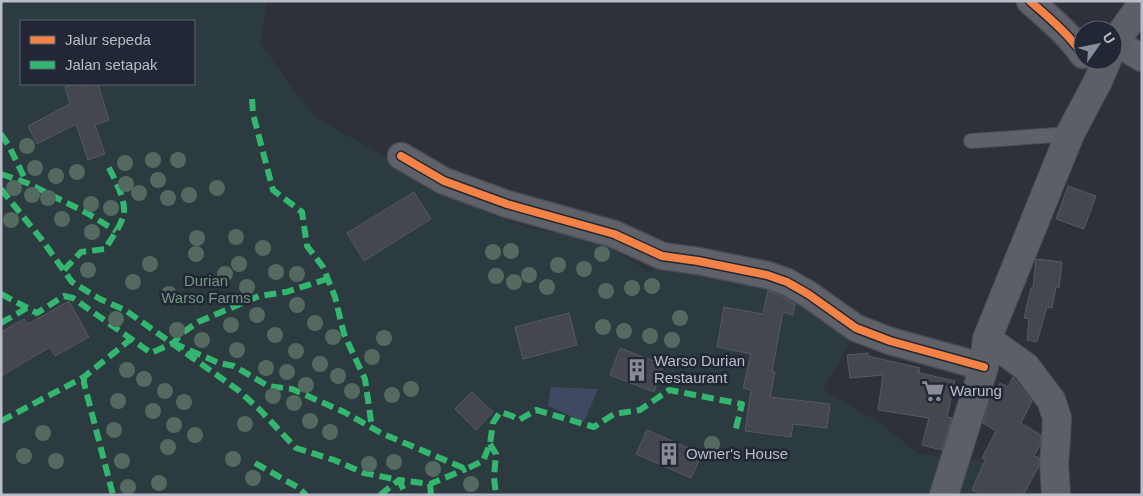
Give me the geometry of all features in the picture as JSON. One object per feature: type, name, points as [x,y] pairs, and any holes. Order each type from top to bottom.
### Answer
[{"type":"main road","points":[[1123,31],[1142,4]]},
{"type":"main road","points":[[944,495],[984,366],[987,340],[1070,134],[1099,70]]},
{"type":"main road","points":[[987,340],[1026,367],[1051,400],[1057,418],[1054,463],[1056,495]]},
{"type":"street","points":[[1030,1],[1073,41]]},
{"type":"street","points":[[1123,58],[1142,58]]},
{"type":"street","points":[[400,156],[444,181],[507,204],[614,234],[662,256],[767,274],[787,282],[808,294],[856,328],[890,341],[984,366]]},
{"type":"lane","points":[[972,140],[1070,134]]},
{"type":"green space","name":"Durian Warso Farms","points":[[1,1],[267,1],[260,43],[313,116],[477,208],[524,227],[601,241],[647,271],[692,265],[803,298],[851,341],[823,390],[877,421],[918,454],[979,461],[1040,495],[1,495]]},
{"type":"water","points":[[551,387],[598,389],[584,422],[548,406]]},
{"type":"building","points":[[71,85],[98,85],[109,120],[95,125],[105,154],[88,160],[76,124],[37,144],[28,126],[70,104],[65,87]]},
{"type":"building","points":[[1068,186],[1096,196],[1084,229],[1056,219]]},
{"type":"building","points":[[414,192],[431,219],[364,261],[347,233]]},
{"type":"building","points":[[1036,259],[1062,262],[1059,288],[1056,287],[1052,308],[1047,307],[1037,342],[1027,340],[1029,319],[1024,318],[1031,288],[1033,288]]},
{"type":"building","points":[[768,291],[795,304],[793,315],[783,312],[772,372],[775,372],[770,397],[830,404],[827,428],[793,424],[791,437],[745,431],[751,390],[743,388],[751,354],[717,347],[724,307],[763,314]]},
{"type":"building","points":[[69,301],[89,337],[55,356],[50,347],[1,376],[1,332],[24,319],[28,324]]},
{"type":"building","points":[[569,313],[577,345],[523,359],[515,327]]},
{"type":"building","name":"Warso Durian Restaurant","points":[[620,348],[664,365],[654,392],[610,375]]},
{"type":"building","points":[[868,353],[868,356],[920,368],[919,372],[916,372],[955,381],[947,417],[952,418],[942,450],[922,445],[929,418],[878,410],[883,375],[850,378],[847,355]]},
{"type":"building","points":[[1013,377],[1032,401],[1021,423],[1041,435],[1040,445],[1034,456],[1039,458],[1039,466],[1023,495],[983,495],[972,490],[985,460],[982,458],[996,431],[983,423],[988,405],[1000,383],[1008,387]]},
{"type":"building","points":[[472,392],[493,412],[476,430],[455,409]]},
{"type":"building","name":"Owner's House","points":[[647,430],[702,454],[691,478],[636,454]]},
{"type":"marked path","points":[[252,99],[253,114],[273,190],[302,212],[307,246],[323,267],[335,297],[344,334],[365,379],[372,428]]},
{"type":"marked path","points":[[1,134],[27,183]]},
{"type":"marked path","points":[[64,270],[81,252],[105,249],[123,217],[124,204],[122,197],[107,164]]},
{"type":"marked path","points":[[1,174],[27,183],[87,213],[116,231]]},
{"type":"marked path","points":[[1,189],[42,240],[72,282],[100,299],[125,310],[238,390],[296,448],[334,460],[364,473],[399,480],[406,495]]},
{"type":"marked path","points":[[1,294],[37,313],[64,296],[73,298],[151,353],[173,343],[198,322],[259,296],[286,292],[327,279]]},
{"type":"marked path","points":[[1,323],[27,308]]},
{"type":"marked path","points":[[1,421],[84,377],[131,339]]},
{"type":"marked path","points":[[173,343],[219,363],[234,366],[268,386],[292,389],[344,412],[381,433],[466,469],[483,461],[490,444],[493,423],[500,412],[519,420],[536,410],[594,427],[614,414],[640,410],[669,390],[742,404],[735,432]]},
{"type":"marked path","points":[[84,377],[113,495]]},
{"type":"marked path","points":[[490,444],[496,454],[494,477],[496,495]]},
{"type":"marked path","points":[[255,463],[299,488],[306,495]]},
{"type":"marked path","points":[[380,495],[399,480],[430,484],[466,469]]},
{"type":"marked path","points":[[430,484],[431,495]]},
{"type":"cycle path","points":[[1030,1],[1073,42]]},
{"type":"cycle path","points":[[401,156],[444,181],[507,204],[614,234],[662,256],[767,275],[787,282],[808,294],[856,328],[890,341],[984,367]]},
{"type":"place","name":"Warso Durian Restaurant","points":[[637,370]]},
{"type":"place","name":"Warung","points":[[933,391]]},
{"type":"place","name":"Owner's House","points":[[669,454]]}]
